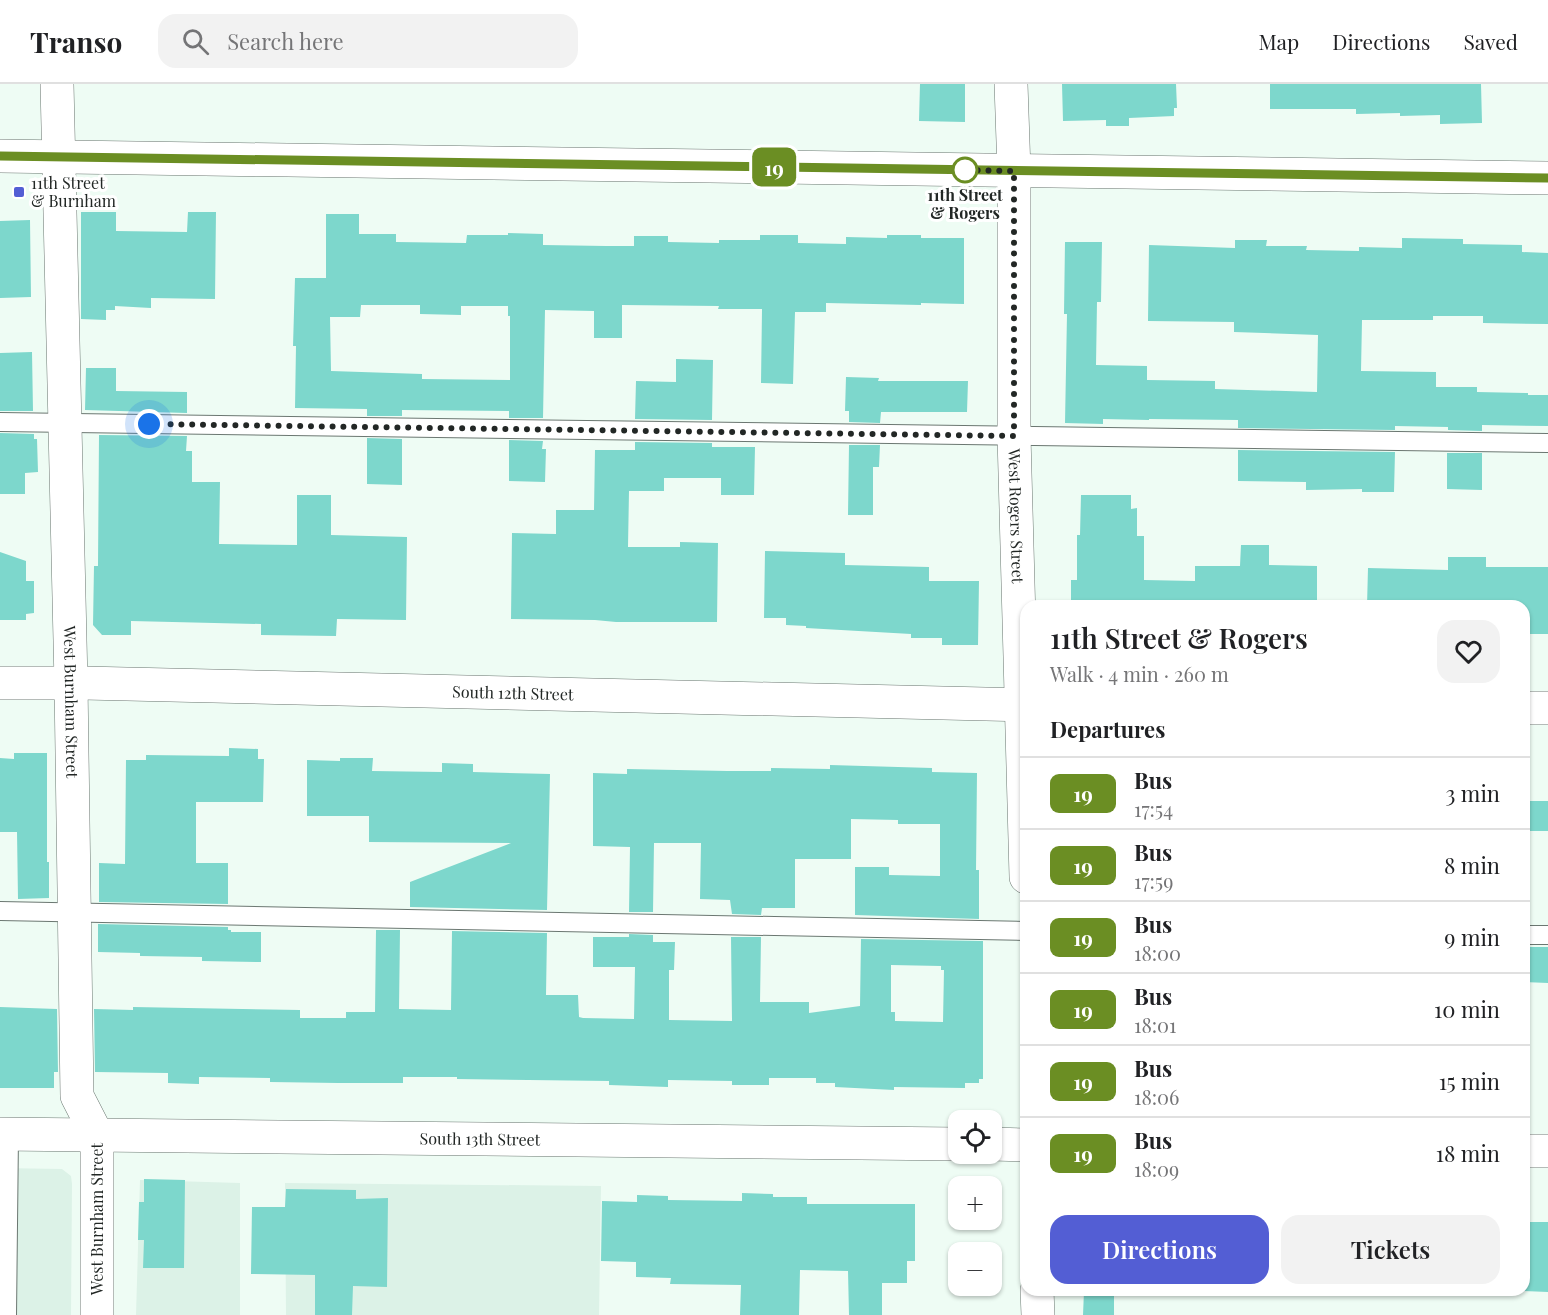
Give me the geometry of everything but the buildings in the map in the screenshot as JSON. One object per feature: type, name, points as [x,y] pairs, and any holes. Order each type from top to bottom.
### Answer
[{"type":"street","name":"West Burnham Street","points":[[57,84],[71,683],[77,1096],[97,1135],[97,1315]]},
{"type":"street","name":"West Rogers Street","points":[[1011,84],[1014,171],[1014,436],[1020,600]]},
{"type":"street","points":[[0,156],[1548,178]]},
{"type":"street","name":"South 12th Street","points":[[0,683],[1020,705]]},
{"type":"street","points":[[1530,708],[1548,708]]},
{"type":"street","name":"South 13th Street","points":[[5,1135],[948,1144]]},
{"type":"street","points":[[1002,1144],[1020,1145]]},
{"type":"street","points":[[1530,1151],[1548,1151]]},
{"type":"street","points":[[1037,1296],[1038,1315]]},
{"type":"lane","points":[[0,422],[1548,443]]},
{"type":"lane","points":[[0,911],[1020,931]]},
{"type":"lane","points":[[1530,935],[1548,935]]},
{"type":"lane","points":[[5,1135],[7,1315]]},
{"type":"shaded area","points":[[0,1168],[62,1169],[71,1176],[71,1315],[0,1315]]},
{"type":"shaded area","points":[[140,1180],[240,1183],[240,1315],[136,1315]]},
{"type":"shaded area","points":[[285,1183],[601,1186],[599,1315],[286,1315]]},
{"type":"bus line","name":"19","points":[[0,156],[1548,178]]},
{"type":"place","name":"11th Street & Rogers","points":[[965,170]]},
{"type":"place","name":"11th Street & Burnham","points":[[19,192]]},
{"type":"route","points":[[149,424],[1014,436],[1014,171],[965,170]]}]
